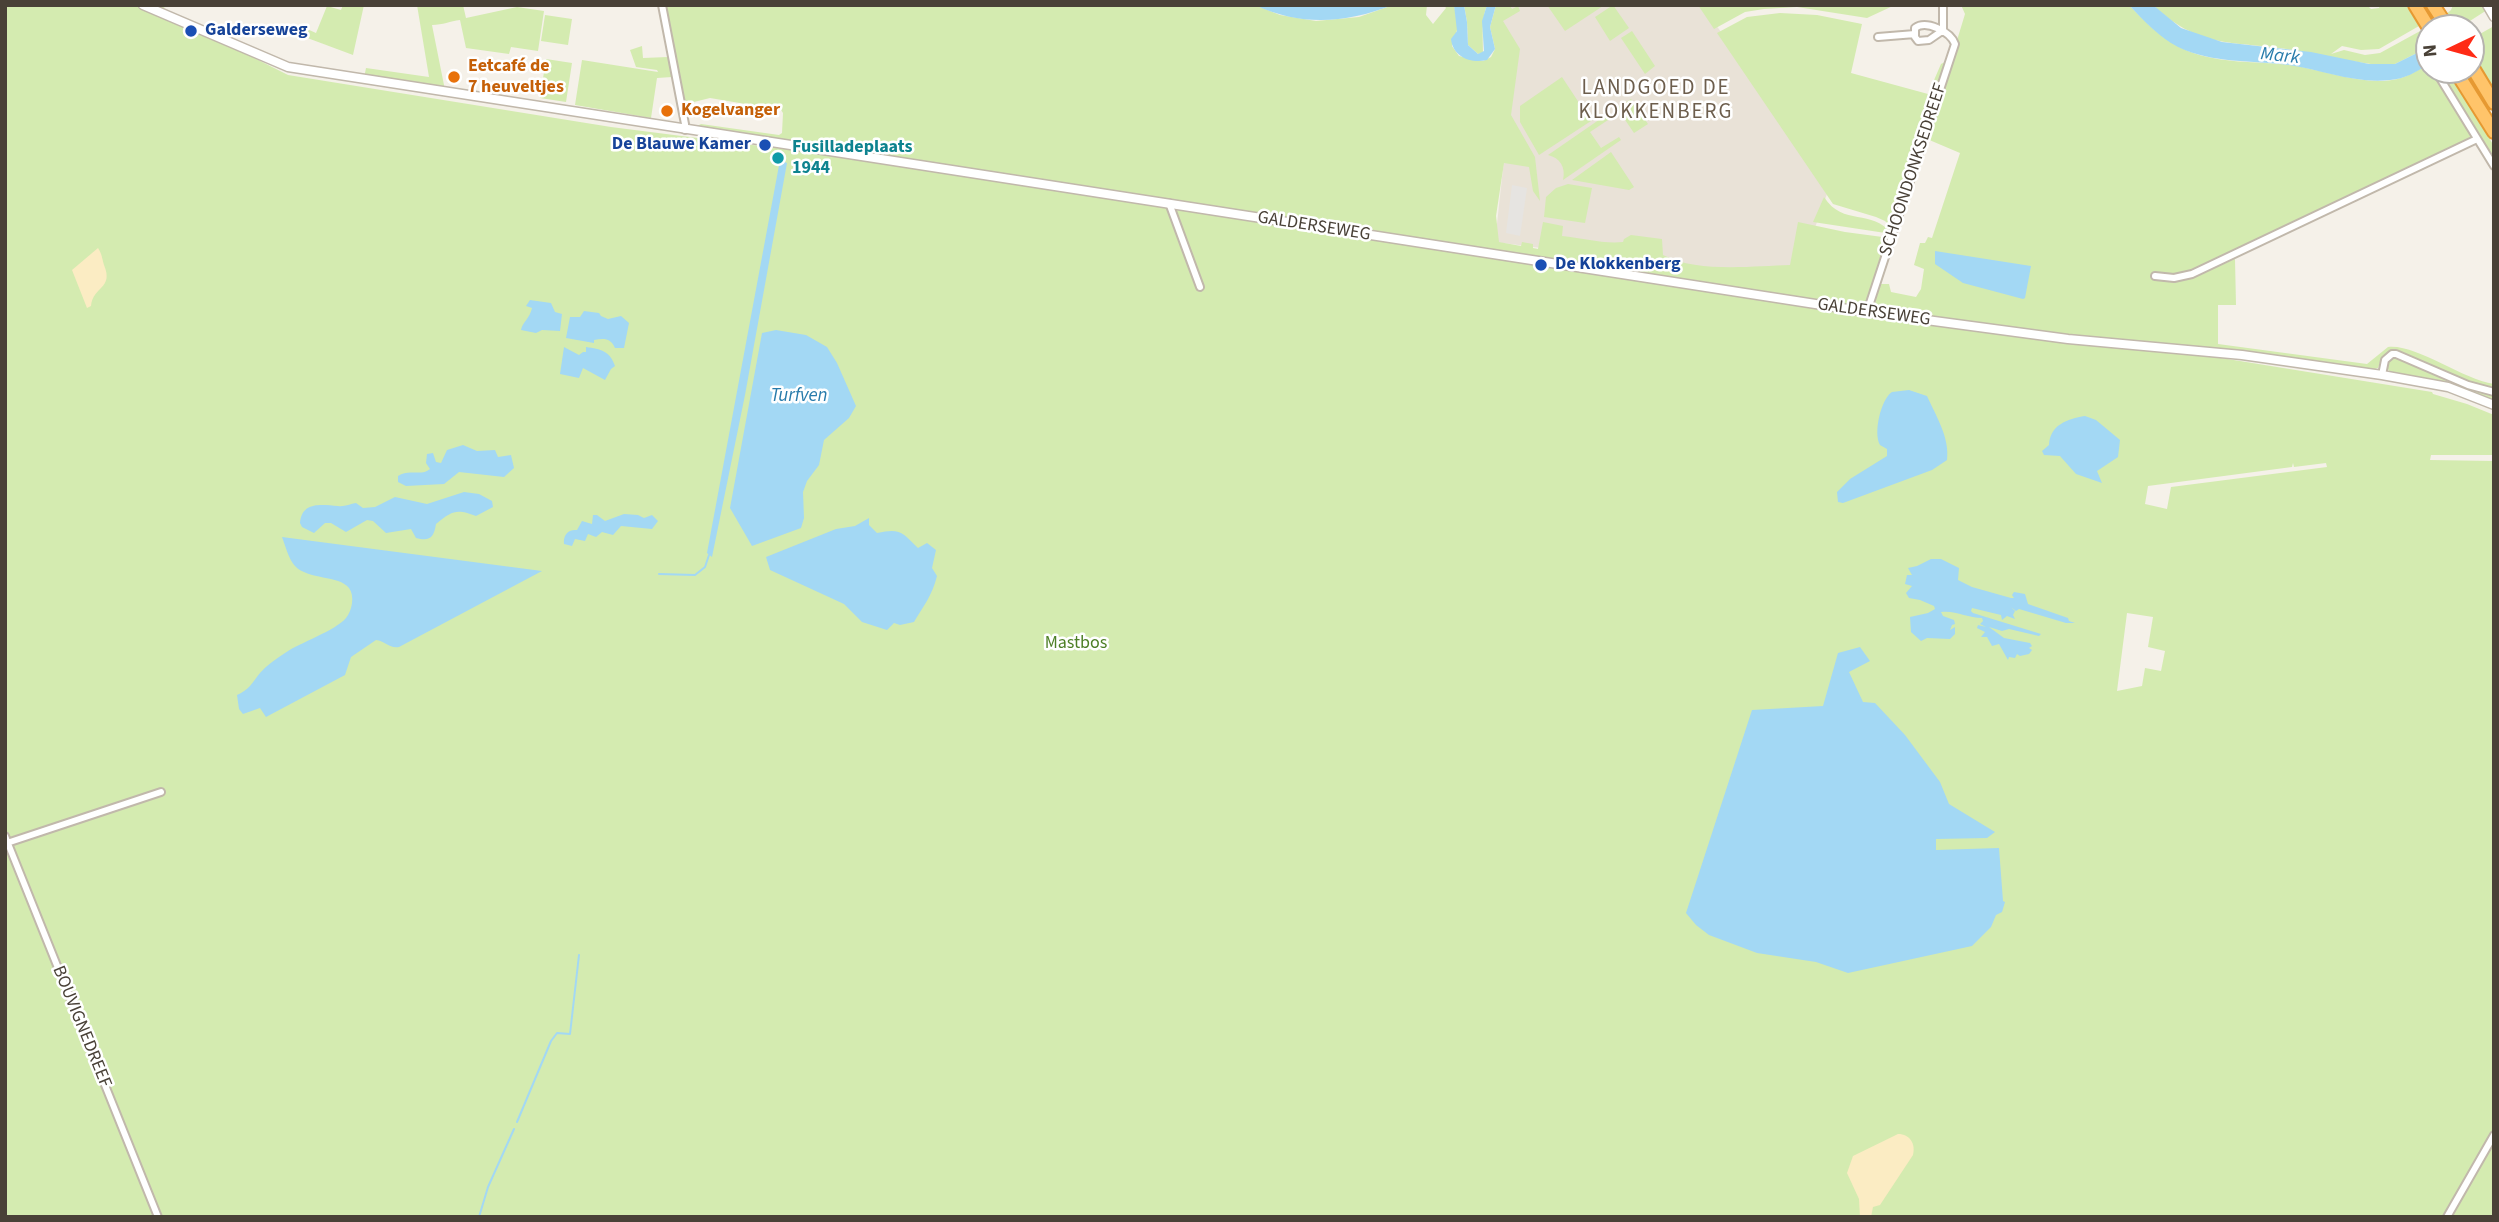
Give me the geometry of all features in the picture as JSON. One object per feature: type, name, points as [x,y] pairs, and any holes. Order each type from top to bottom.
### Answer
[{"type":"highway","points":[[2464,84],[2494,132]]},
{"type":"highway","points":[[2482,84],[2494,103]]},
{"type":"street","name":"GALDERSEWEG","points":[[143,5],[288,67],[1867,312],[2068,339],[2242,355],[2382,375],[2448,387],[2494,405]]},
{"type":"street","points":[[662,5],[685,130]]},
{"type":"street","name":"SCHOONDONKSEDREEF","points":[[1867,312],[1955,44],[1953,38],[1943,32],[1943,5]]},
{"type":"street","points":[[2487,6],[2494,16]]},
{"type":"street","points":[[1915,26],[1929,26],[1943,32],[1930,40],[1916,40],[1915,26]]},
{"type":"street","points":[[1878,37],[1915,34]]},
{"type":"street","points":[[2444,84],[2494,166]]},
{"type":"street","points":[[2155,276],[2174,278],[2192,274],[2477,139]]},
{"type":"street","points":[[1170,203],[1200,286]]},
{"type":"street","points":[[2382,375],[2385,360],[2396,354],[2468,385],[2494,393]]},
{"type":"street","points":[[6,841],[161,792]]},
{"type":"street","name":"BOUVIGNEDREEF","points":[[6,841],[158,1217]]},
{"type":"street","points":[[2447,1217],[2494,1135]]},
{"type":"shaded area","points":[[1514,5],[1702,5],[1785,123],[1827,194],[1796,281],[1495,242],[1516,49],[1497,20]]},
{"type":"shaded area","points":[[1512,185],[1527,188],[1520,236],[1506,233]]},
{"type":"green space","name":"Mastbos","points":[[5,5],[165,5],[163,12],[288,75],[611,127],[784,149],[786,142],[698,128],[701,124],[779,135],[782,133],[783,113],[781,110],[710,98],[684,102],[664,5],[1255,5],[1280,15],[1316,21],[1359,17],[1393,5],[1427,5],[1426,15],[1433,24],[1446,8],[1444,5],[1454,5],[1458,27],[1452,46],[1459,56],[1483,61],[1491,57],[1495,49],[1490,27],[1496,5],[1510,5],[1512,9],[1518,6],[1520,11],[1503,21],[1520,49],[1511,115],[1535,157],[1540,201],[1533,191],[1529,167],[1504,163],[1496,216],[1499,242],[1521,246],[1522,242],[1533,244],[1533,248],[1538,249],[1543,222],[1563,226],[1562,236],[1608,242],[1623,242],[1631,235],[1662,239],[1663,255],[1692,264],[1725,267],[1790,265],[1798,222],[1890,238],[1881,284],[1889,284],[1891,292],[1916,297],[1921,289],[1924,269],[1914,265],[1920,243],[1925,243],[1928,237],[1932,238],[1960,153],[1927,139],[1965,14],[1961,5],[2129,5],[2164,37],[2179,47],[2200,55],[2225,60],[2289,65],[2372,81],[2396,79],[2415,72],[2415,84],[2441,84],[2473,136],[2207,265],[2171,276],[2158,275],[2157,280],[2177,281],[2192,277],[2235,259],[2236,305],[2218,305],[2218,344],[2367,364],[2388,347],[2400,348],[2494,384],[2494,390],[2483,389],[2390,353],[2381,360],[2378,368],[2371,370],[2215,350],[2215,357],[2432,392],[2494,415],[2494,455],[2431,455],[2430,460],[2494,461],[2494,1217],[5,1217]],"holes":[[[2293,463],[2294,467],[2326,463],[2327,467],[2171,487],[2167,509],[2145,504],[2148,486],[2292,467]],[[2127,613],[2153,617],[2148,647],[2165,651],[2161,671],[2145,668],[2142,686],[2117,691]]]},
{"type":"green space","points":[[343,5],[364,5],[353,55],[294,33],[298,25],[316,33],[327,6],[341,10]]},
{"type":"green space","points":[[417,5],[463,5],[466,18],[517,7],[544,11],[538,51],[511,47],[509,54],[466,48],[460,20],[432,25],[445,90],[364,78],[366,68],[429,77]]},
{"type":"green space","points":[[1464,5],[1487,5],[1483,23],[1483,53],[1478,54],[1468,45]]},
{"type":"green space","points":[[1547,5],[1603,5],[1603,6],[1565,31]]},
{"type":"green space","points":[[1613,5],[1629,28],[1610,41],[1595,17]]},
{"type":"green space","points":[[1698,5],[1895,5],[1867,18],[1797,7],[1764,9],[1745,12],[1714,29]]},
{"type":"green space","points":[[2153,5],[2367,5],[2371,9],[2379,8],[2380,5],[2406,5],[2415,20],[2415,28],[2379,49],[2361,50],[2342,46],[2331,54],[2344,50],[2365,55],[2380,53],[2415,34],[2415,54],[2395,64],[2359,62],[2216,40],[2200,36],[2169,19]]},
{"type":"green space","points":[[2453,5],[2484,5],[2487,10],[2481,14],[2446,14]]},
{"type":"green space","points":[[1780,13],[1817,15],[1862,24],[1851,73],[1928,94],[1941,64],[1945,62],[1893,229],[1876,217],[1833,204],[1717,33],[1747,17]]},
{"type":"green space","points":[[545,15],[572,19],[568,45],[541,41]]},
{"type":"green space","points":[[2494,26],[2494,97],[2485,83],[2485,31]]},
{"type":"green space","points":[[1632,31],[1655,66],[1645,74],[1621,38]]},
{"type":"green space","points":[[642,46],[643,58],[668,57],[672,77],[657,78],[651,118],[575,105],[582,60],[658,72],[636,67],[630,50]]},
{"type":"green space","points":[[546,59],[572,63],[566,102],[540,98]]},
{"type":"green space","points":[[1562,77],[1591,121],[1539,155],[1520,122],[1520,106]]},
{"type":"green space","points":[[2448,84],[2456,84],[2494,146],[2494,159]]},
{"type":"green space","points":[[1631,99],[1648,124],[1634,133],[1617,108]]},
{"type":"green space","points":[[1606,115],[1608,120],[1590,132],[1601,148],[1619,137],[1621,140],[1563,180],[1564,171],[1561,164],[1548,155]]},
{"type":"green space","points":[[1611,152],[1634,187],[1629,190],[1572,180]]},
{"type":"green space","points":[[1568,184],[1592,188],[1585,223],[1544,217],[1546,197],[1556,188]]},
{"type":"green space","points":[[1824,197],[1840,212],[1876,221],[1892,234],[1813,222]]},
{"type":"green space","points":[[2391,358],[2399,358],[2494,394],[2494,402],[2392,374],[2387,368]]},
{"type":"sand","points":[[98,248],[106,279],[91,306],[87,308],[72,270]]},
{"type":"sand","points":[[1898,1134],[1911,1140],[1913,1155],[1880,1205],[1873,1207],[1871,1217],[1860,1217],[1859,1199],[1847,1173],[1853,1156]]},
{"type":"water","points":[[1255,5],[1393,5],[1358,16],[1324,20],[1290,17]]},
{"type":"water","points":[[1454,5],[1464,5],[1468,45],[1478,54],[1484,51],[1482,21],[1487,5],[1496,5],[1490,27],[1495,49],[1487,60],[1464,58],[1452,45],[1451,39],[1457,31]]},
{"type":"water","name":"Mark","points":[[2129,5],[2153,5],[2181,28],[2222,42],[2311,52],[2369,64],[2395,64],[2415,54],[2415,72],[2401,78],[2377,81],[2289,65],[2205,56],[2178,47],[2152,28]]},
{"type":"water","points":[[780,160],[787,163],[745,395],[712,557],[707,553]]},
{"type":"water","points":[[1935,251],[2031,266],[2025,298],[1963,283],[1935,264]]},
{"type":"water","points":[[530,300],[551,303],[555,312],[562,314],[560,331],[542,330],[536,333],[521,330],[531,312],[532,308],[526,306]]},
{"type":"water","points":[[584,311],[599,313],[608,319],[621,316],[629,323],[624,348],[615,348],[611,342],[604,339],[594,340],[594,343],[566,338],[570,317],[580,317]]},
{"type":"water","name":"Turfven","points":[[776,330],[806,335],[827,347],[856,406],[849,418],[824,440],[819,465],[807,481],[803,492],[804,518],[801,528],[752,546],[730,508],[762,333]]},
{"type":"water","points":[[564,347],[579,355],[586,352],[586,347],[600,350],[608,354],[615,366],[605,380],[583,368],[579,378],[560,374]]},
{"type":"water","points":[[1909,390],[1927,396],[1944,435],[1947,460],[1932,470],[1843,503],[1838,502],[1837,492],[1850,479],[1887,456],[1887,449],[1880,445],[1877,433],[1884,402],[1892,392]]},
{"type":"water","points":[[2085,416],[2096,420],[2120,440],[2118,457],[2097,471],[2102,483],[2076,474],[2060,456],[2044,455],[2042,451],[2049,445],[2056,428],[2072,419]]},
{"type":"water","points":[[463,445],[477,451],[495,450],[498,457],[511,455],[514,468],[504,477],[459,472],[444,484],[406,486],[398,482],[398,476],[402,474],[430,469],[426,463],[427,454],[433,453],[436,462],[441,463],[447,450]]},
{"type":"water","points":[[464,492],[479,494],[492,501],[493,507],[476,516],[464,512],[451,513],[436,524],[428,539],[416,538],[411,529],[386,533],[373,521],[367,520],[346,532],[331,523],[325,523],[314,533],[300,523],[304,511],[313,506],[356,503],[363,508],[375,507],[395,497],[427,504]]},
{"type":"water","points":[[624,514],[644,518],[652,515],[658,521],[652,529],[621,526],[613,535],[602,532],[596,537],[588,534],[585,541],[575,539],[572,546],[564,544],[567,533],[577,530],[582,521],[592,524],[593,515],[605,521]]},
{"type":"water","points":[[869,518],[869,525],[877,533],[896,531],[918,548],[927,543],[936,550],[932,568],[937,576],[933,589],[914,622],[900,625],[894,623],[887,630],[862,622],[844,604],[770,570],[766,557],[836,529],[855,526]]},
{"type":"water","points":[[282,537],[542,571],[399,647],[376,640],[351,657],[345,675],[266,717],[260,708],[243,714],[239,709],[237,695],[278,658],[341,623],[351,608],[352,595],[349,588],[338,581],[308,574],[295,566]]},
{"type":"water","points":[[1931,559],[1941,559],[1959,568],[1958,580],[1972,587],[2011,598],[2014,598],[2014,592],[2025,594],[2028,604],[2075,623],[2066,623],[2019,609],[2016,611],[2011,607],[2015,611],[2015,619],[2007,616],[2002,620],[2001,615],[1972,608],[1973,613],[2041,634],[2039,636],[1989,627],[2004,638],[2030,643],[2032,646],[2029,648],[2032,650],[2029,654],[2017,654],[2015,658],[2009,657],[2008,660],[1999,644],[1992,646],[1987,637],[1981,637],[1985,632],[1977,628],[1978,625],[1986,627],[1980,624],[1982,618],[1941,612],[1943,616],[1954,620],[1955,624],[1950,630],[1955,627],[1955,634],[1950,639],[1927,638],[1921,641],[1911,632],[1910,617],[1935,609],[1920,600],[1909,598],[1906,593],[1912,586],[1905,584],[1907,575],[1912,575],[1908,568]]},
{"type":"water","points":[[1860,647],[1870,661],[1849,672],[1863,702],[1875,703],[1905,735],[1940,782],[1949,804],[1995,832],[1987,838],[1936,839],[1936,850],[1999,848],[2005,902],[2002,912],[1996,915],[1991,927],[1972,946],[1848,973],[1816,962],[1757,953],[1709,935],[1686,913],[1752,710],[1823,706],[1838,653]]},
{"type":"waterway","points":[[659,574],[695,575],[705,567],[709,555]]},
{"type":"waterway","points":[[517,1122],[551,1041],[557,1033],[570,1034],[579,955]]},
{"type":"waterway","points":[[479,1217],[488,1187],[514,1129]]},
{"type":"place","name":"Galderseweg","points":[[191,31]]},
{"type":"place","name":"Eetcafé de 7 heuveltjes","points":[[454,77]]},
{"type":"place","name":"Kogelvanger","points":[[667,111]]},
{"type":"place","name":"De Blauwe Kamer","points":[[765,145]]},
{"type":"place","name":"Fusilladeplaats 1944","points":[[778,158]]},
{"type":"place","name":"De Klokkenberg","points":[[1541,265]]},
{"type":"district","name":"LANDGOED DE KLOKKENBERG","points":[[1656,101]]}]
